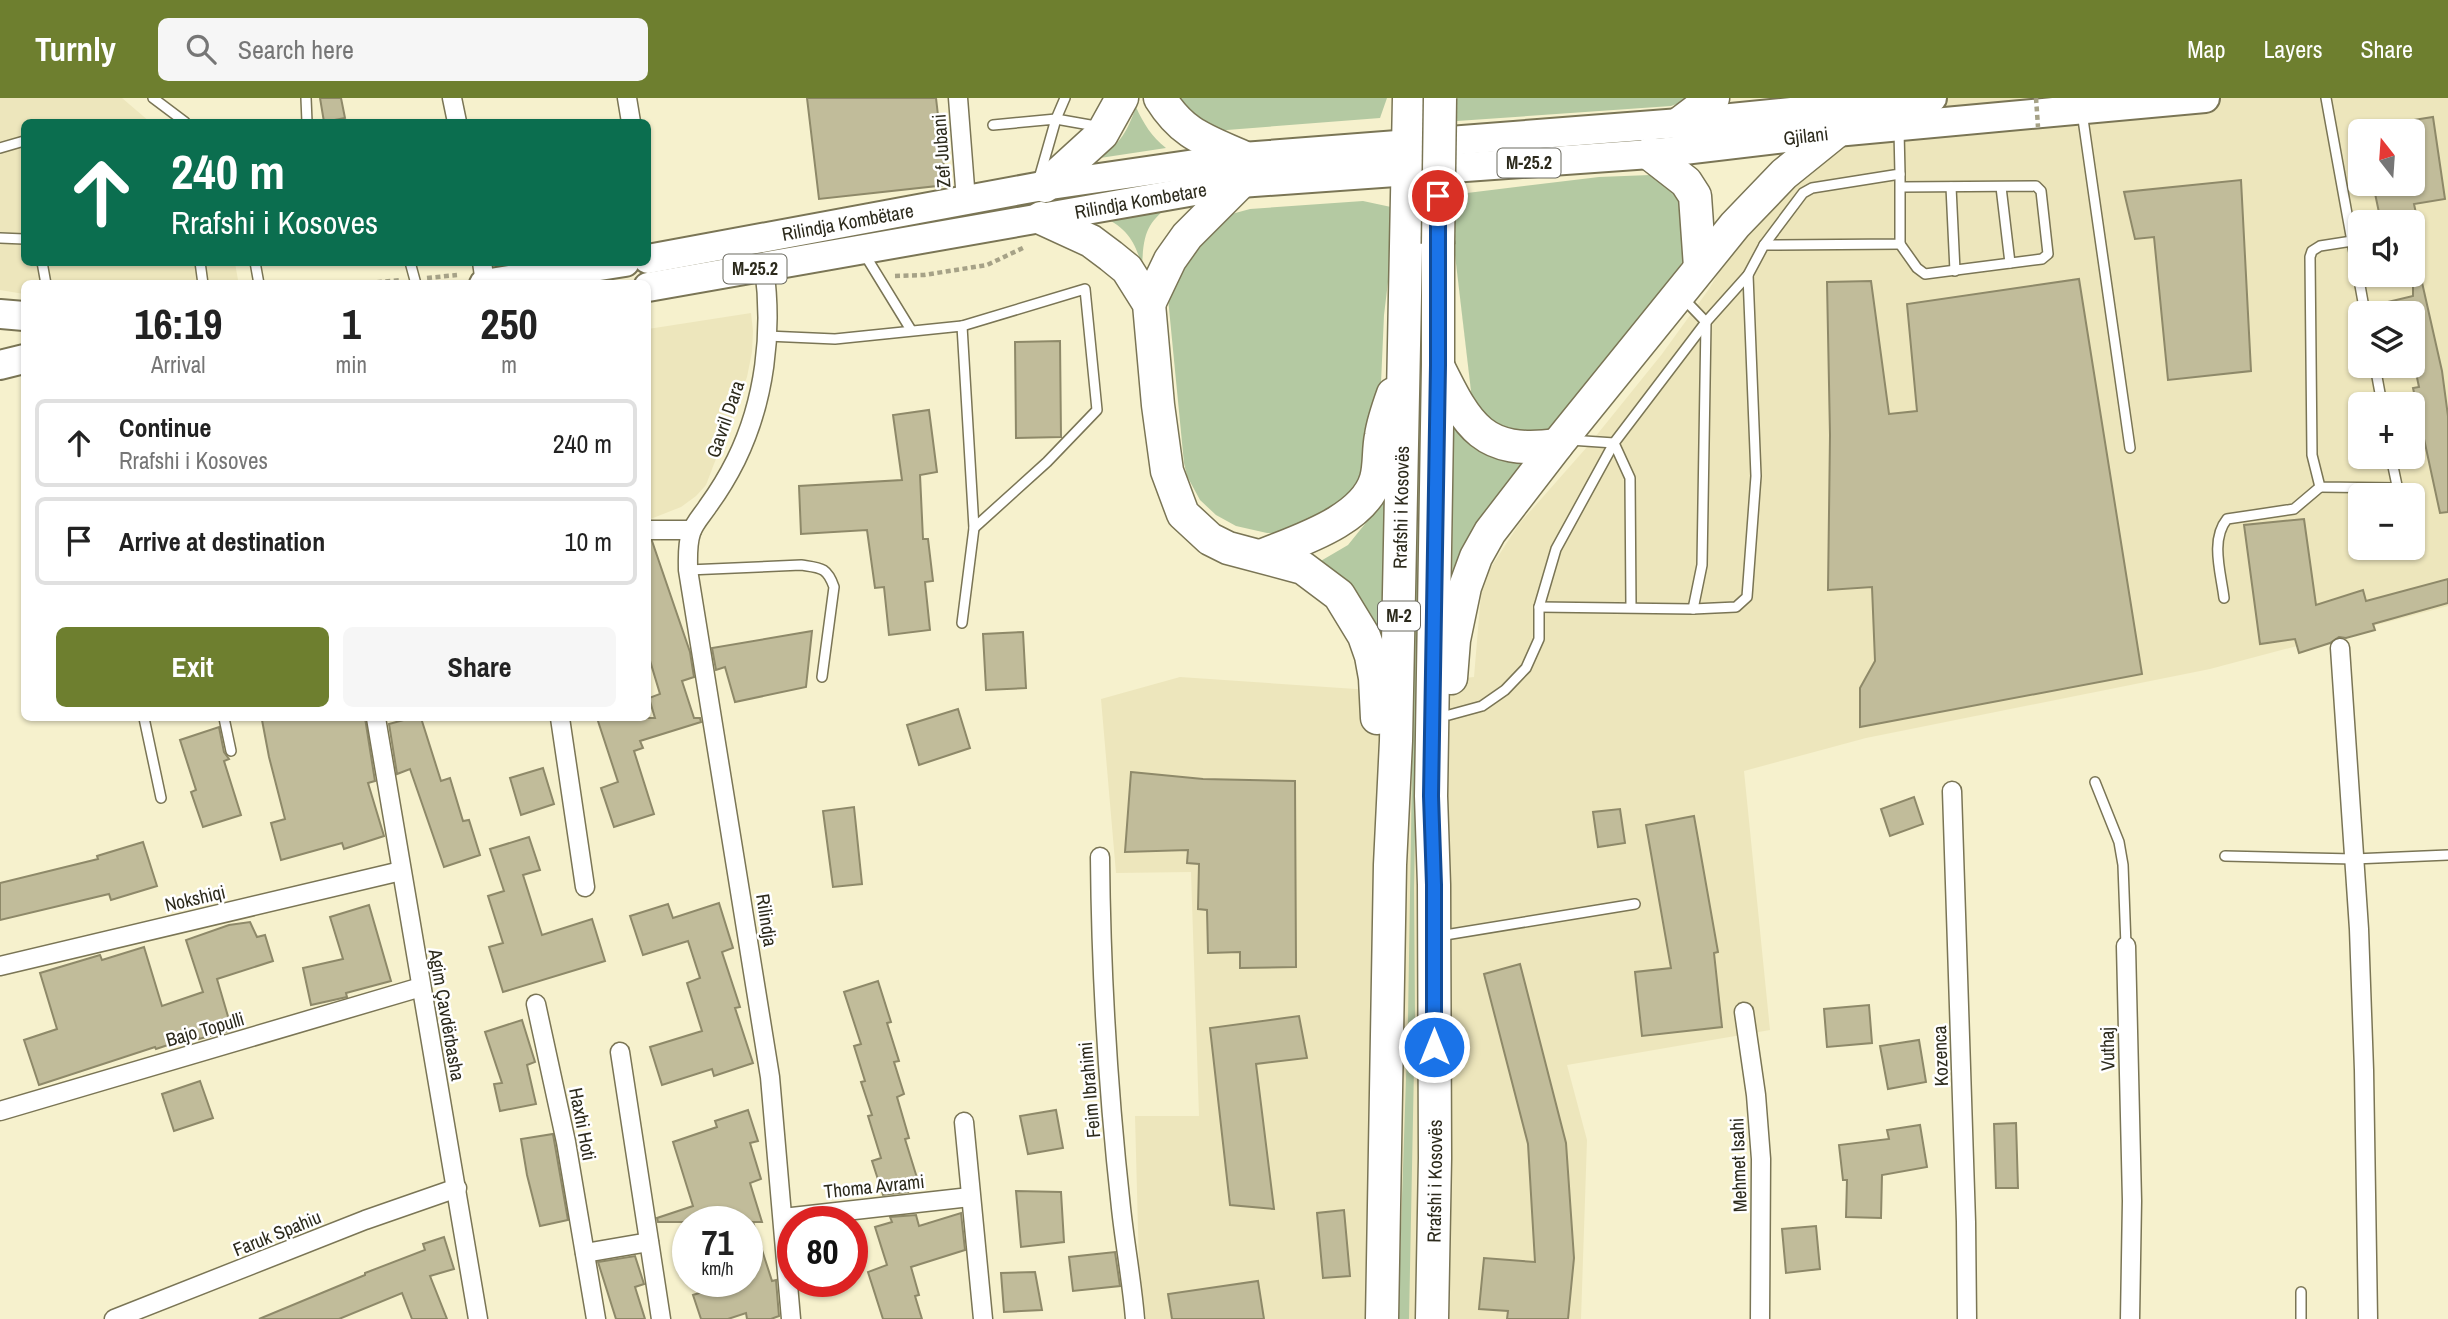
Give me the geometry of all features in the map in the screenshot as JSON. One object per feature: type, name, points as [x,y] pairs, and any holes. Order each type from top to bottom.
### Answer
[{"type":"highway","points":[[1122,98],[1102,134],[1040,208],[1091,241],[1127,269],[1149,304],[1167,471],[1183,514],[1210,538],[1228,548],[1303,568],[1339,595],[1364,636],[1375,678],[1378,798],[1390,866]]},
{"type":"highway","points":[[1149,304],[1170,260],[1241,170],[1170,115],[1160,98]]},
{"type":"highway","name":"M-2","points":[[1404,367],[1409,98]]},
{"type":"highway","name":"Rrafshi i Kosovës","points":[[1432,1319],[1435,1158],[1431,796],[1440,98]]},
{"type":"highway","points":[[1680,123],[1713,98]]},
{"type":"highway","points":[[1434,885],[1446,808],[1454,640],[1465,587],[1476,557],[1490,532],[1559,442],[1700,267],[1784,174],[1836,132]]},
{"type":"highway","points":[[1650,154],[1686,182],[1695,196],[1700,267]]},
{"type":"highway","points":[[1438,365],[1451,393],[1471,421],[1490,439],[1517,448],[1559,442]]},
{"type":"highway","points":[[1261,556],[1329,527],[1351,513],[1362,501],[1375,482],[1386,412],[1404,367]]},
{"type":"highway","name":"Rrafshi i Kosovës","points":[[1382,1319],[1390,866],[1404,367]]},
{"type":"main road","name":"Gjilani","points":[[1408,158],[1680,123],[1932,98]]},
{"type":"main road","name":"Gjilani","points":[[1408,158],[1650,154],[1836,132],[2205,98]]},
{"type":"main road","name":"M-25.2","points":[[1241,170],[1408,158]]},
{"type":"main road","name":"Rilindja Kombetare","points":[[966,200],[1040,208],[1241,170]]},
{"type":"main road","name":"Rilindja Kombëtare","points":[[651,254],[966,200]]},
{"type":"main road","name":"Rilindja Kombëtare","points":[[651,286],[863,250],[1040,208]]},
{"type":"main road","name":"Rilindja Kombëtare","points":[[501,280],[581,266]]},
{"type":"main road","points":[[0,314],[21,316]]},
{"type":"main road","points":[[0,365],[21,360]]},
{"type":"street","points":[[452,98],[456,119]]},
{"type":"street","points":[[627,98],[630,119]]},
{"type":"street","name":"Zef Jubani","points":[[958,98],[966,200]]},
{"type":"street","name":"Gavril Dara","points":[[692,530],[737,458],[753,415],[765,364],[769,320],[764,267]]},
{"type":"street","points":[[651,530],[692,530]]},
{"type":"street","name":"Rilindja","points":[[692,530],[688,547],[688,570],[770,1077],[782,1206]]},
{"type":"street","points":[[2340,648],[2364,1070],[2368,1319]]},
{"type":"street","name":"Agim Çavdërbasha","points":[[376,721],[478,1319]]},
{"type":"street","points":[[560,721],[585,887]]},
{"type":"street","name":"Kozenca","points":[[1952,791],[1967,1319]]},
{"type":"street","name":"Feim Ibrahimi","points":[[1100,857],[1101,962],[1108,1074],[1135,1319]]},
{"type":"street","name":"Nokshiqi","points":[[0,966],[401,870]]},
{"type":"street","name":"Vuthaj","points":[[2126,946],[2132,1201],[2130,1319]]},
{"type":"street","name":"Bajo Topulli","points":[[0,1111],[421,987]]},
{"type":"street","name":"Haxhi Hoti","points":[[536,1004],[566,1142],[596,1319]]},
{"type":"street","name":"Mehmet Isahi","points":[[1744,1012],[1756,1095],[1761,1159],[1760,1319]]},
{"type":"street","points":[[620,1052],[661,1319]]},
{"type":"street","points":[[964,1122],[983,1319]]},
{"type":"street","name":"Faruk Spahiu","points":[[114,1319],[365,1220],[457,1188]]},
{"type":"street","name":"Thoma Avrami","points":[[868,1208],[970,1197]]},
{"type":"street","points":[[585,1253],[649,1242]]},
{"type":"street","name":"Rilindja","points":[[789,1297],[791,1319]]},
{"type":"lane","points":[[153,98],[181,119]]},
{"type":"lane","points":[[306,98],[307,119]]},
{"type":"lane","points":[[1040,208],[1056,119],[1065,98]]},
{"type":"lane","points":[[2326,98],[2348,219]]},
{"type":"lane","points":[[2082,110],[2130,447]]},
{"type":"lane","points":[[993,125],[1056,119],[1090,125],[1102,134]]},
{"type":"lane","points":[[1899,128],[1900,244],[1917,268],[1925,274],[1955,271],[2042,259],[2048,254],[2041,191],[2036,186],[1900,187]]},
{"type":"lane","points":[[0,148],[21,142]]},
{"type":"lane","points":[[1449,715],[1482,706],[1505,690],[1526,668],[1539,639],[1539,607],[1556,549],[1614,443],[1706,322],[1748,275],[1764,245],[1803,194],[1812,188],[1900,174]]},
{"type":"lane","points":[[1951,187],[1955,271]]},
{"type":"lane","points":[[2001,187],[2010,263]]},
{"type":"lane","points":[[0,238],[21,239]]},
{"type":"lane","points":[[2320,487],[2312,455],[2310,257],[2312,251],[2320,246],[2348,242]]},
{"type":"lane","points":[[1764,245],[1900,244]]},
{"type":"lane","points":[[863,250],[911,330]]},
{"type":"lane","points":[[1539,607],[1736,607],[1747,597],[1756,476],[1748,275]]},
{"type":"lane","points":[[767,336],[835,339],[962,326],[1085,289],[1097,410],[1047,462],[974,528]]},
{"type":"lane","points":[[1680,294],[1706,322],[1702,565],[1693,609]]},
{"type":"lane","points":[[962,326],[974,528],[962,623]]},
{"type":"lane","points":[[1559,442],[1614,443]]},
{"type":"lane","points":[[1614,443],[1630,478],[1631,607]]},
{"type":"lane","points":[[2224,598],[2217,539],[2227,519],[2294,509],[2320,487],[2348,489]]},
{"type":"lane","points":[[688,570],[801,565],[820,568],[830,574],[834,587],[822,677]]},
{"type":"lane","points":[[145,721],[161,798]]},
{"type":"lane","points":[[225,721],[231,751]]},
{"type":"lane","name":"Vuthaj","points":[[2095,782],[2115,832],[2123,865],[2126,946]]},
{"type":"lane","points":[[2225,856],[2354,859],[2448,855]]},
{"type":"lane","points":[[1434,937],[1635,904]]},
{"type":"lane","points":[[2301,1292],[2301,1319]]},
{"type":"path","points":[[2036,98],[2038,127]]},
{"type":"path","points":[[878,276],[924,275],[987,265],[1040,208]]},
{"type":"shaded area","points":[[0,98],[122,98],[146,119],[21,119],[21,266],[236,266],[238,280],[21,280],[21,294],[0,290]]},
{"type":"shaded area","points":[[1778,98],[2448,98],[2448,606],[2210,669],[1866,738],[1744,771],[1770,1030],[1567,1065],[1587,1140],[1581,1319],[1146,1319],[1139,1267],[1135,1116],[1199,1116],[1191,872],[1116,873],[1101,699],[1180,677],[1356,689],[1474,677],[1482,581],[1519,524],[1587,447],[1662,354],[1709,289],[1739,238],[1780,155]]},
{"type":"shaded area","points":[[751,313],[753,331],[747,377],[706,485],[681,507],[651,519],[651,329]]},
{"type":"green space","points":[[1170,98],[1387,98],[1380,118],[1214,131]]},
{"type":"green space","points":[[1457,98],[1694,98],[1671,106],[1457,121]]},
{"type":"green space","points":[[1136,107],[1148,129],[1166,148],[1100,158],[1122,136]]},
{"type":"green space","points":[[1650,175],[1674,181],[1685,196],[1685,257],[1673,279],[1552,432],[1509,436],[1473,408],[1453,238],[1459,194],[1599,177]]},
{"type":"green space","points":[[1174,201],[1149,229],[1144,244],[1142,266],[1128,235],[1100,215]]},
{"type":"green space","points":[[1363,201],[1391,207],[1392,249],[1384,315],[1378,451],[1370,482],[1299,533],[1267,533],[1236,526],[1216,515],[1200,500],[1187,476],[1184,463],[1167,288],[1178,259],[1228,215],[1250,209]]},
{"type":"green space","points":[[1427,217],[1409,1319],[1398,1319],[1408,1018],[1421,218]]},
{"type":"green space","points":[[1453,410],[1477,444],[1496,457],[1521,459],[1537,456],[1452,590]]},
{"type":"green space","points":[[1389,486],[1384,667],[1369,622],[1345,580],[1319,562],[1348,545],[1373,514]]},
{"type":"building","points":[[320,98],[341,98],[345,118],[324,119]]},
{"type":"building","points":[[807,98],[936,98],[946,185],[819,199]]},
{"type":"building","points":[[2433,117],[2445,199],[2414,204],[2415,210],[2378,210],[2376,196],[2426,196],[2426,119],[2420,119]]},
{"type":"building","points":[[2241,180],[2251,371],[2168,380],[2154,237],[2135,239],[2124,192]]},
{"type":"building","points":[[2079,279],[2142,674],[1860,727],[1860,688],[1875,661],[1872,587],[1828,590],[1830,435],[1827,282],[1871,281],[1889,414],[1917,411],[1907,304]]},
{"type":"building","points":[[2413,287],[2423,287],[2442,371],[2448,416],[2448,512],[2440,513],[2425,444],[2425,392],[2414,392],[2413,388],[2419,387],[2417,378],[2425,378],[2425,301],[2392,301],[2413,296]]},
{"type":"building","points":[[1060,341],[1061,437],[1016,438],[1015,342]]},
{"type":"building","points":[[929,410],[937,472],[920,475],[923,539],[928,539],[933,581],[925,582],[930,630],[889,635],[884,587],[875,588],[867,530],[801,534],[799,486],[902,480],[893,415]]},
{"type":"building","points":[[2304,519],[2316,605],[2363,590],[2366,601],[2448,579],[2448,603],[2373,624],[2375,630],[2346,638],[2339,637],[2330,643],[2299,653],[2295,639],[2260,644],[2244,525]]},
{"type":"building","points":[[651,541],[690,652],[694,677],[682,681],[694,718],[700,718],[701,722],[640,741],[643,748],[634,751],[654,814],[614,827],[601,788],[618,782],[598,721],[651,721],[651,718],[655,718],[651,697],[660,694],[651,664]]},
{"type":"building","points":[[812,631],[806,687],[735,702],[725,667],[716,670],[712,648]]},
{"type":"building","points":[[1023,632],[1026,688],[986,690],[983,634]]},
{"type":"building","points":[[958,709],[970,748],[919,765],[907,725]]},
{"type":"building","points":[[262,721],[365,721],[375,781],[368,783],[384,836],[344,849],[342,843],[281,860],[271,823],[285,819]]},
{"type":"building","points":[[422,721],[441,781],[450,778],[463,821],[469,820],[480,855],[444,867],[410,769],[397,774],[389,724]]},
{"type":"building","points":[[219,727],[224,752],[229,759],[224,761],[241,815],[203,827],[191,792],[196,790],[180,740]]},
{"type":"building","points":[[543,768],[554,804],[521,815],[510,778]]},
{"type":"building","points":[[1131,772],[1203,779],[1295,781],[1296,967],[1240,968],[1240,952],[1208,953],[1207,910],[1198,909],[1199,864],[1187,863],[1188,850],[1125,852]]},
{"type":"building","points":[[1914,797],[1923,824],[1890,836],[1881,809]]},
{"type":"building","points":[[854,807],[862,884],[833,887],[823,811]]},
{"type":"building","points":[[1620,809],[1625,843],[1598,847],[1593,812]]},
{"type":"building","points":[[1694,816],[1718,952],[1714,953],[1722,1027],[1642,1036],[1635,972],[1671,968],[1646,825]]},
{"type":"building","points":[[529,837],[540,870],[523,875],[542,935],[592,919],[605,961],[503,992],[489,947],[503,943],[488,896],[504,891],[490,849]]},
{"type":"building","points":[[143,842],[157,886],[111,900],[109,894],[0,920],[0,883],[98,859],[97,856]]},
{"type":"building","points":[[719,903],[733,948],[722,952],[740,1007],[735,1008],[753,1063],[714,1076],[712,1069],[662,1085],[650,1047],[702,1031],[687,983],[700,978],[688,941],[643,955],[630,916],[668,904],[673,918]]},
{"type":"building","points":[[369,905],[391,981],[346,993],[347,997],[311,1005],[303,968],[343,959],[330,917]]},
{"type":"building","points":[[250,922],[257,937],[265,935],[273,961],[217,979],[232,1030],[199,1039],[198,1035],[156,1049],[155,1047],[39,1085],[24,1040],[57,1029],[40,973],[100,955],[102,960],[144,947],[162,1006],[203,992],[186,940],[229,925]]},
{"type":"building","points":[[1520,964],[1566,1143],[1574,1258],[1568,1319],[1507,1319],[1508,1311],[1479,1309],[1484,1258],[1535,1262],[1528,1144],[1484,974]]},
{"type":"building","points":[[878,981],[891,1022],[887,1023],[899,1061],[894,1062],[904,1094],[897,1097],[909,1138],[905,1139],[918,1181],[906,1185],[908,1192],[883,1195],[872,1161],[881,1158],[868,1116],[872,1115],[861,1082],[865,1081],[854,1046],[861,1044],[844,992]]},
{"type":"building","points":[[1869,1005],[1872,1043],[1827,1047],[1824,1009]]},
{"type":"building","points":[[1299,1016],[1307,1058],[1256,1064],[1274,1209],[1230,1205],[1210,1028]]},
{"type":"building","points":[[522,1020],[535,1062],[527,1065],[536,1104],[500,1111],[494,1084],[502,1083],[485,1032]]},
{"type":"building","points":[[1919,1040],[1926,1082],[1888,1089],[1880,1046]]},
{"type":"building","points":[[200,1081],[213,1118],[174,1131],[162,1094]]},
{"type":"building","points":[[748,1110],[758,1141],[750,1143],[761,1179],[750,1183],[757,1206],[693,1206],[673,1142],[717,1127],[715,1121]]},
{"type":"building","points":[[1056,1110],[1063,1148],[1028,1154],[1020,1116]]},
{"type":"building","points":[[2016,1123],[2018,1188],[1996,1188],[1994,1124]]},
{"type":"building","points":[[1920,1125],[1927,1167],[1882,1175],[1881,1218],[1846,1217],[1847,1180],[1843,1180],[1839,1145],[1889,1139],[1887,1130]]},
{"type":"building","points":[[553,1134],[568,1220],[540,1226],[521,1139]]},
{"type":"building","points":[[1016,1191],[1061,1192],[1064,1242],[1021,1247]]},
{"type":"building","points":[[1344,1210],[1350,1276],[1323,1278],[1317,1213]]},
{"type":"building","points":[[672,1213],[672,1222],[658,1222],[657,1218]]},
{"type":"building","points":[[961,1213],[965,1250],[911,1267],[922,1319],[883,1319],[868,1272],[887,1265],[875,1227],[892,1222],[890,1217],[916,1215],[919,1226]]},
{"type":"building","points":[[1816,1226],[1820,1269],[1786,1273],[1782,1229]]},
{"type":"building","points":[[444,1237],[454,1269],[430,1276],[447,1319],[412,1319],[402,1293],[339,1319],[259,1319],[425,1250],[423,1244]]},
{"type":"building","points":[[1115,1252],[1120,1286],[1073,1291],[1069,1257]]},
{"type":"building","points":[[763,1253],[772,1281],[776,1280],[779,1316],[771,1319],[747,1319],[746,1313],[728,1319],[701,1319],[694,1297],[763,1297]]},
{"type":"building","points":[[635,1256],[644,1284],[635,1287],[645,1319],[616,1319],[598,1262]]},
{"type":"building","points":[[1035,1272],[1042,1310],[1004,1312],[1001,1273]]},
{"type":"building","points":[[1258,1281],[1264,1319],[1172,1319],[1168,1294]]},
{"type":"route","points":[[1434,1047],[1431,796],[1438,196]]}]
